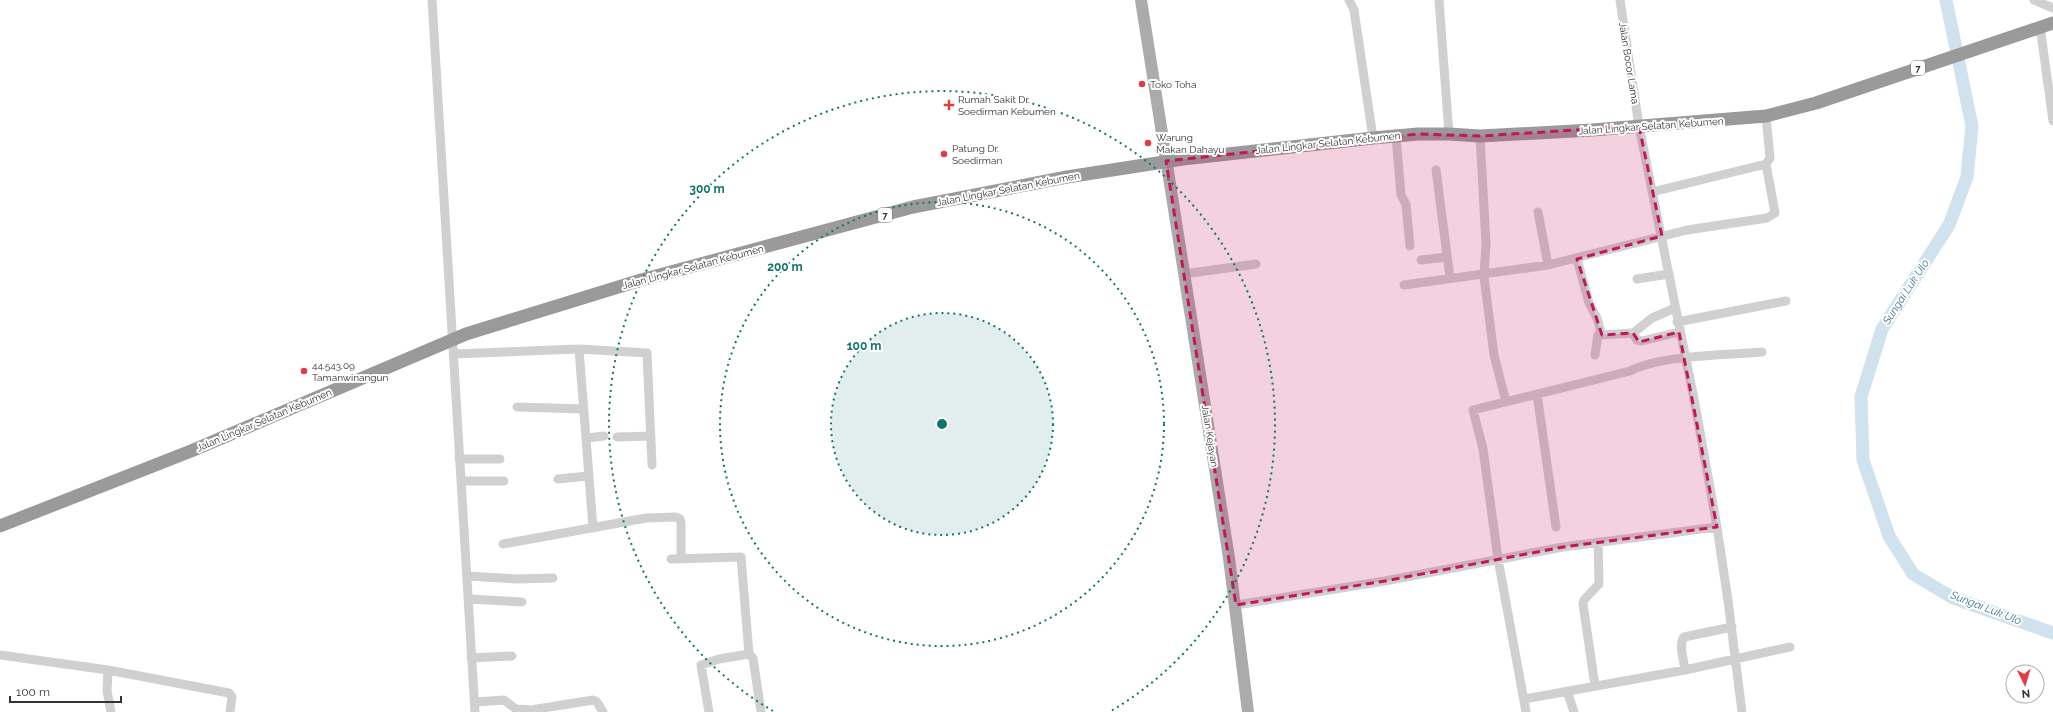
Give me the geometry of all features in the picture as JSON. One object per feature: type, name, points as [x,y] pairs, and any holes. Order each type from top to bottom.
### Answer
[{"type":"highway","name":"Jalan Lingkar Selatan Kebumen","points":[[0,526],[191,450],[453,340],[641,280],[913,208],[1067,177],[1166,161],[1373,138],[1449,134],[1480,136],[1592,130],[1766,116],[1816,103],[2040,26],[2053,23]]},
{"type":"main road","name":"Jalan Kejayan","points":[[1141,0],[1236,605],[1248,712]]},
{"type":"street","points":[[432,0],[475,712]]},
{"type":"street","points":[[1349,0],[1354,10],[1373,138]]},
{"type":"street","points":[[1439,0],[1449,134]]},
{"type":"street","name":"Jalan Bocor Lama","points":[[1620,0],[1639,126],[1662,236],[1677,322],[1717,527],[1732,627],[1742,712]]},
{"type":"street","points":[[2034,0],[2053,8]]},
{"type":"street","points":[[2040,26],[2049,64],[2053,121]]},
{"type":"street","points":[[1652,192],[1766,164],[1770,158],[1766,116]]},
{"type":"street","points":[[1396,136],[1401,195],[1406,204],[1410,246]]},
{"type":"street","points":[[1480,136],[1486,243],[1484,275],[1494,355],[1506,402]]},
{"type":"street","points":[[1404,285],[1548,265],[1577,259],[1687,230],[1772,216],[1776,210],[1766,164]]},
{"type":"street","points":[[1436,170],[1450,278]]},
{"type":"street","points":[[1538,212],[1548,265]]},
{"type":"street","points":[[1421,260],[1447,257]]},
{"type":"street","points":[[1577,259],[1589,303],[1597,318],[1602,334]]},
{"type":"street","points":[[1184,274],[1256,264]]},
{"type":"street","points":[[1637,279],[1669,274]]},
{"type":"street","points":[[1677,322],[1786,301]]},
{"type":"street","points":[[1595,355],[1597,336],[1602,334],[1633,333],[1652,318],[1675,308]]},
{"type":"street","points":[[1633,333],[1638,340],[1642,342],[1679,332]]},
{"type":"street","points":[[454,354],[580,349],[648,354],[652,465]]},
{"type":"street","points":[[580,349],[588,476],[593,528]]},
{"type":"street","points":[[1526,712],[1498,559],[1483,449],[1473,415],[1476,408],[1630,371],[1642,365],[1685,358],[1762,352]]},
{"type":"street","points":[[1537,394],[1556,527]]},
{"type":"street","points":[[517,407],[584,409]]},
{"type":"street","points":[[586,438],[604,436]]},
{"type":"street","points":[[616,437],[651,436]]},
{"type":"street","points":[[459,458],[500,459]]},
{"type":"street","points":[[558,478],[588,476]]},
{"type":"street","points":[[460,480],[504,481]]},
{"type":"street","points":[[503,544],[646,518],[679,518],[681,523],[681,558]]},
{"type":"street","points":[[1236,605],[1385,581],[1563,547],[1717,527]]},
{"type":"street","points":[[1595,686],[1583,604],[1584,600],[1599,584],[1598,542]]},
{"type":"street","points":[[670,559],[741,557],[749,654],[753,658],[761,712]]},
{"type":"street","points":[[467,576],[517,579],[552,578]]},
{"type":"street","points":[[468,599],[522,602]]},
{"type":"street","points":[[1685,670],[1681,647],[1681,640],[1684,637],[1732,627]]},
{"type":"street","points":[[1524,699],[1685,670],[1790,647]]},
{"type":"street","points":[[709,712],[701,666],[719,659],[749,654]]},
{"type":"street","points":[[0,655],[108,670],[229,693],[232,697],[230,712]]},
{"type":"street","points":[[472,658],[512,656]]},
{"type":"street","points":[[108,670],[106,691],[111,712]]},
{"type":"street","points":[[1567,691],[1574,712]]},
{"type":"street","points":[[475,702],[504,700],[516,709],[531,710],[593,700],[597,702],[603,712]]},
{"type":"highlighted area","points":[[1639,126],[1662,236],[1577,259],[1602,335],[1633,333],[1639,342],[1679,332],[1717,527],[1563,547],[1385,581],[1236,605],[1166,161],[1418,134],[1480,136]]},
{"type":"waterway","name":"Sungai Luk Ulo","points":[[1946,0],[1972,126],[1967,177],[1949,225],[1882,329],[1861,397],[1863,460],[1889,536],[1913,574],[1953,598],[2053,633]]},
{"type":"place","name":"Toko Toha","points":[[1142,84]]},
{"type":"place","name":"Rumah Sakit Dr. Soedirman Kebumen","points":[[949,105]]},
{"type":"place","name":"Warung Makan Dahayu","points":[[1148,143]]},
{"type":"place","name":"Patung Dr. Soedirman","points":[[944,154]]},
{"type":"place","name":"44.543.09 Tamanwinangun","points":[[304,371]]}]
